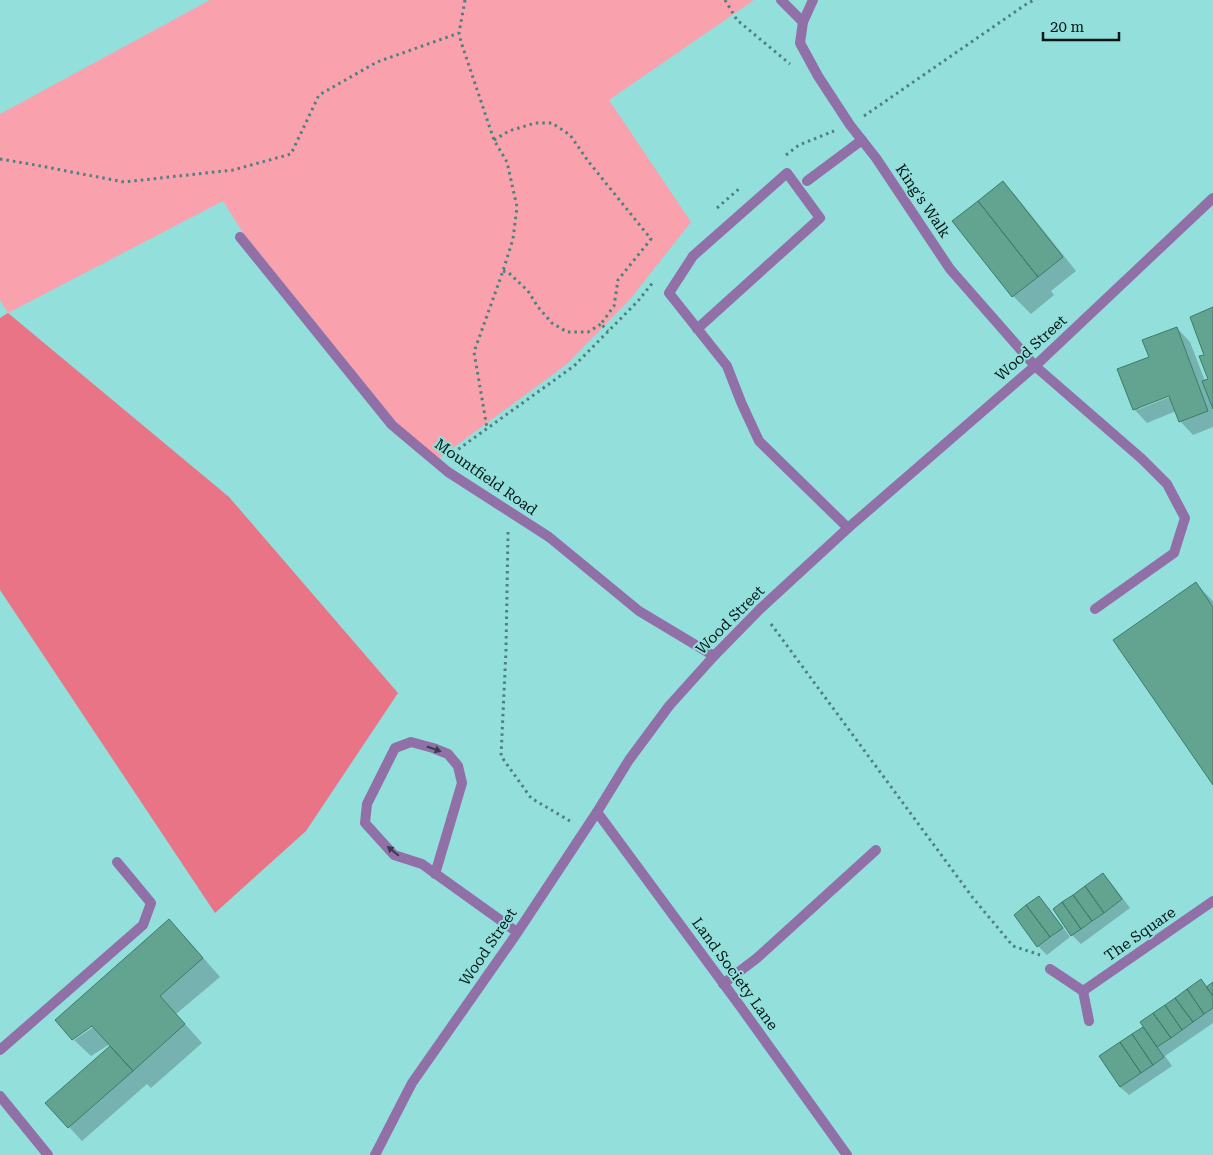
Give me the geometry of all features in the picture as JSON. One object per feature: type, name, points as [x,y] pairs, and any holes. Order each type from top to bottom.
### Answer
[{"type":"street","points":[[781,0],[803,22],[813,0]]},
{"type":"street","name":"King's Walk","points":[[803,22],[800,42],[828,93],[876,158],[950,269],[1035,366],[1167,484],[1185,518],[1174,553],[1095,609]]},
{"type":"street","points":[[807,181],[862,140]]},
{"type":"street","points":[[697,329],[820,218],[787,173],[693,256],[668,293],[697,329],[727,366],[759,441],[848,528]]},
{"type":"street","name":"Wood Street","points":[[375,1155],[412,1083],[517,932],[597,812],[629,760],[669,706],[714,656],[760,610],[848,528],[1035,366],[1213,198]]},
{"type":"street","name":"Mountfield Road","points":[[240,237],[392,425],[448,472],[549,537],[639,611],[714,656]]},
{"type":"street","points":[[435,874],[462,783],[458,766],[448,754],[410,742],[395,748],[367,804],[365,823],[394,855],[422,864],[435,874],[517,932]]},
{"type":"street","name":"Land Society Lane","points":[[597,812],[848,1155]]},
{"type":"street","points":[[723,984],[756,958],[876,850]]},
{"type":"street","points":[[0,1050],[144,926],[151,903],[116,862]]},
{"type":"street","name":"The Square","points":[[1083,991],[1213,901]]},
{"type":"street","points":[[1050,969],[1083,991],[1089,1022]]},
{"type":"street","points":[[0,1096],[48,1155]]},
{"type":"path","points":[[465,0],[459,33],[461,42],[494,140],[507,162],[517,207],[513,239],[474,352],[488,428]]},
{"type":"path","points":[[725,0],[736,20],[792,66]]},
{"type":"path","points":[[0,159],[124,182],[233,170],[291,154],[319,95],[377,62],[459,33]]},
{"type":"path","points":[[494,140],[509,131],[535,123],[552,123],[570,135],[588,161],[650,239],[618,280],[614,306],[601,324],[588,332],[567,332],[552,323],[528,291],[509,273],[503,271]]},
{"type":"path","points":[[601,324],[608,331]]},
{"type":"path","points":[[508,511],[506,650],[501,756],[531,798],[585,829]]},
{"type":"path","points":[[760,610],[973,898],[1013,946],[1046,957],[1050,969]]},
{"type":"shaded area","points":[[210,0],[754,0],[609,100],[691,222],[631,298],[567,364],[438,459],[396,422],[243,233],[223,201],[8,313],[0,300],[0,114]]},
{"type":"shaded area","points":[[8,313],[229,497],[398,693],[306,831],[215,913],[0,590],[0,318]]},
{"type":"building","points":[[1003,181],[1063,257],[1038,277],[978,201]]},
{"type":"building","points":[[978,201],[1038,277],[1012,297],[952,221]]},
{"type":"building","points":[[1213,307],[1213,409],[1202,381],[1208,379],[1199,356],[1204,355],[1190,317]]},
{"type":"building","points":[[1177,327],[1208,411],[1179,422],[1169,396],[1133,410],[1117,369],[1149,357],[1142,340]]},
{"type":"building","points":[[1196,582],[1213,607],[1213,785],[1113,640]]},
{"type":"building","points":[[1103,873],[1122,899],[1104,913],[1085,886]]},
{"type":"building","points":[[1085,886],[1104,913],[1092,921],[1073,895]]},
{"type":"building","points":[[1073,895],[1092,921],[1081,929],[1062,902]]},
{"type":"building","points":[[1039,896],[1063,928],[1050,937],[1026,905]]},
{"type":"building","points":[[1062,902],[1081,929],[1071,936],[1053,909]]},
{"type":"building","points":[[1026,905],[1050,937],[1037,947],[1014,915]]},
{"type":"building","points":[[169,919],[203,958],[160,996],[185,1024],[133,1071],[92,1026],[72,1040],[55,1020]]},
{"type":"building","points":[[1201,979],[1213,996],[1213,1008],[1204,1014],[1187,989]]},
{"type":"building","points":[[1213,982],[1213,996],[1206,987]]},
{"type":"building","points":[[1187,989],[1204,1014],[1193,1022],[1175,998]]},
{"type":"building","points":[[1175,998],[1193,1022],[1182,1030],[1165,1005]]},
{"type":"building","points":[[1165,1005],[1182,1030],[1171,1038],[1153,1013]]},
{"type":"building","points":[[1153,1013],[1171,1038],[1157,1047],[1140,1022]]},
{"type":"building","points":[[1143,1027],[1164,1057],[1153,1065],[1132,1034]]},
{"type":"building","points":[[1132,1034],[1153,1065],[1141,1073],[1120,1042]]},
{"type":"building","points":[[1120,1042],[1141,1073],[1120,1087],[1099,1056]]},
{"type":"building","points":[[110,1046],[133,1071],[68,1128],[45,1103]]}]
